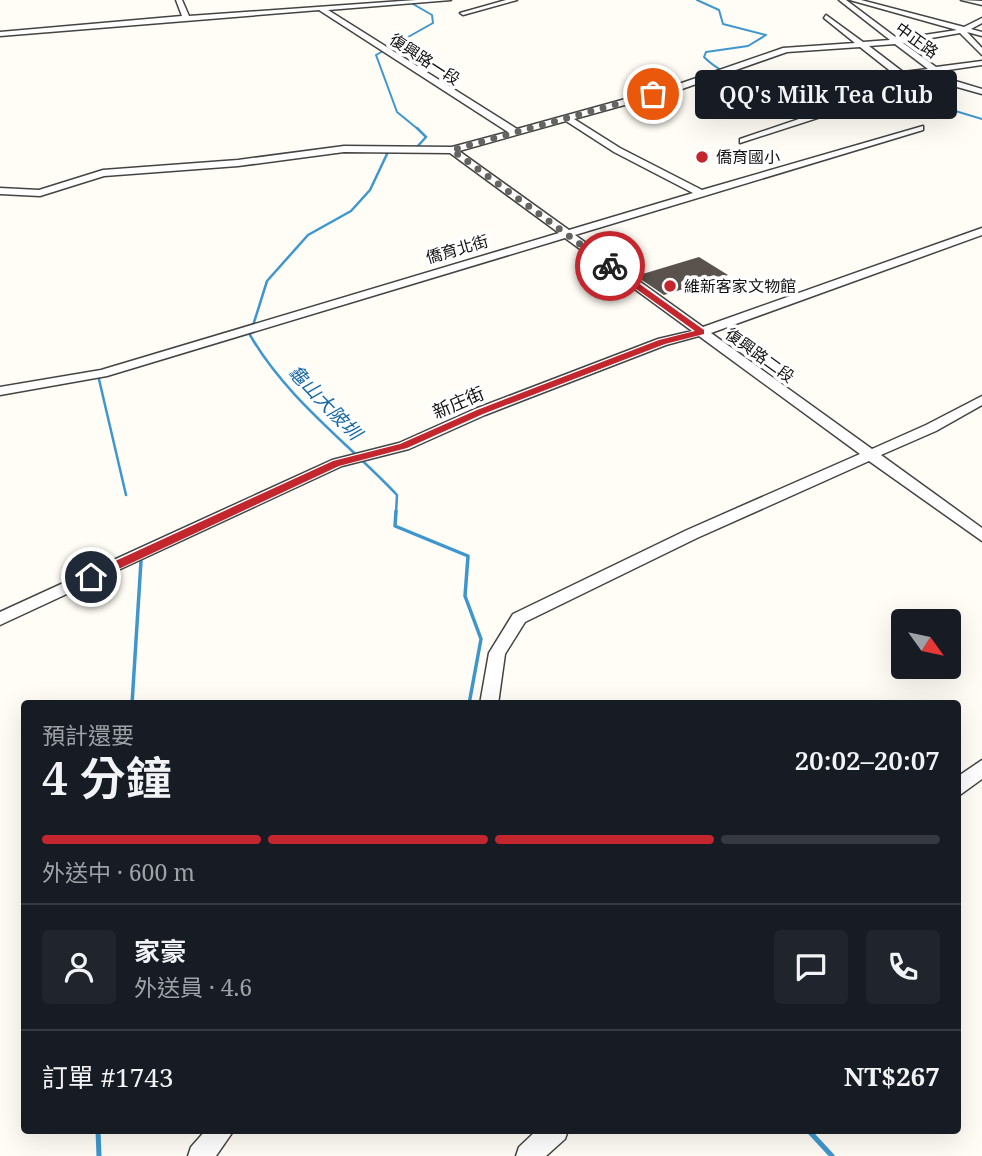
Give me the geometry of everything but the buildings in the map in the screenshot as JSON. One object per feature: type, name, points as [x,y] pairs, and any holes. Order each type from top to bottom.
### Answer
[{"type":"street","points":[[179,0],[186,19]]},
{"type":"street","points":[[302,0],[317,8]]},
{"type":"street","points":[[0,34],[448,0]]},
{"type":"street","points":[[463,13],[514,0]]},
{"type":"street","name":"中正路","points":[[842,0],[952,82],[982,92]]},
{"type":"street","points":[[853,0],[962,31],[982,34]]},
{"type":"street","points":[[964,0],[982,4]]},
{"type":"street","points":[[844,13],[894,2]]},
{"type":"street","name":"復興路一段","points":[[317,8],[515,132]]},
{"type":"street","points":[[830,16],[901,75],[938,72],[982,63]]},
{"type":"street","points":[[0,191],[40,193],[103,173],[238,163],[344,149],[452,150],[724,71],[786,50],[897,41],[962,31],[982,20]]},
{"type":"street","points":[[962,31],[982,53]]},
{"type":"street","points":[[743,141],[870,98],[887,88],[952,82]]},
{"type":"street","points":[[567,118],[617,150],[702,194]]},
{"type":"street","name":"僑育北街","points":[[0,391],[103,373],[920,128]]},
{"type":"street","name":"復興路二段","points":[[452,150],[982,536]]},
{"type":"street","name":"新庄街","points":[[0,618],[337,463],[378,455],[404,446],[480,412],[662,342],[701,332],[982,230]]},
{"type":"street","points":[[490,700],[497,653],[519,618],[681,539],[871,456],[982,400]]},
{"type":"street","points":[[961,786],[982,768]]},
{"type":"street","points":[[200,1156],[219,1134]]},
{"type":"street","points":[[528,1156],[552,1134]]},
{"type":"waterway","name":"龜山大陂圳","points":[[406,0],[432,15],[433,23],[376,55],[397,112],[419,130]]},
{"type":"waterway","points":[[697,0],[719,10],[723,24],[766,35],[748,46],[706,52],[704,57],[719,69],[735,76],[769,82],[841,80],[884,88]]},
{"type":"waterway","points":[[919,100],[982,119]]},
{"type":"waterway","name":"龜山大陂圳","points":[[416,148],[426,137],[419,130]]},
{"type":"waterway","name":"龜山大陂圳","points":[[387,154],[370,190],[351,211],[308,235],[267,281],[250,335],[265,358],[300,400],[397,495],[396,513]]},
{"type":"waterway","points":[[98,375],[126,495]]},
{"type":"waterway","name":"龜山大陂圳","points":[[396,511],[395,526],[468,556],[465,596],[481,639],[470,700]]},
{"type":"waterway","points":[[132,700],[141,561]]},
{"type":"waterway","points":[[98,1134],[99,1156]]},
{"type":"waterway","points":[[812,1134],[832,1156]]},
{"type":"way so far","points":[[610,266],[452,150],[653,94]]},
{"type":"place","name":"QQ's Milk Tea Club","points":[[653,94]]},
{"type":"place","name":"僑育國小","points":[[702,157]]},
{"type":"place","name":"維新客家文物館","points":[[670,286]]},
{"type":"route","points":[[91,577],[337,463],[378,455],[404,446],[480,412],[662,342],[701,332],[610,266]]}]
